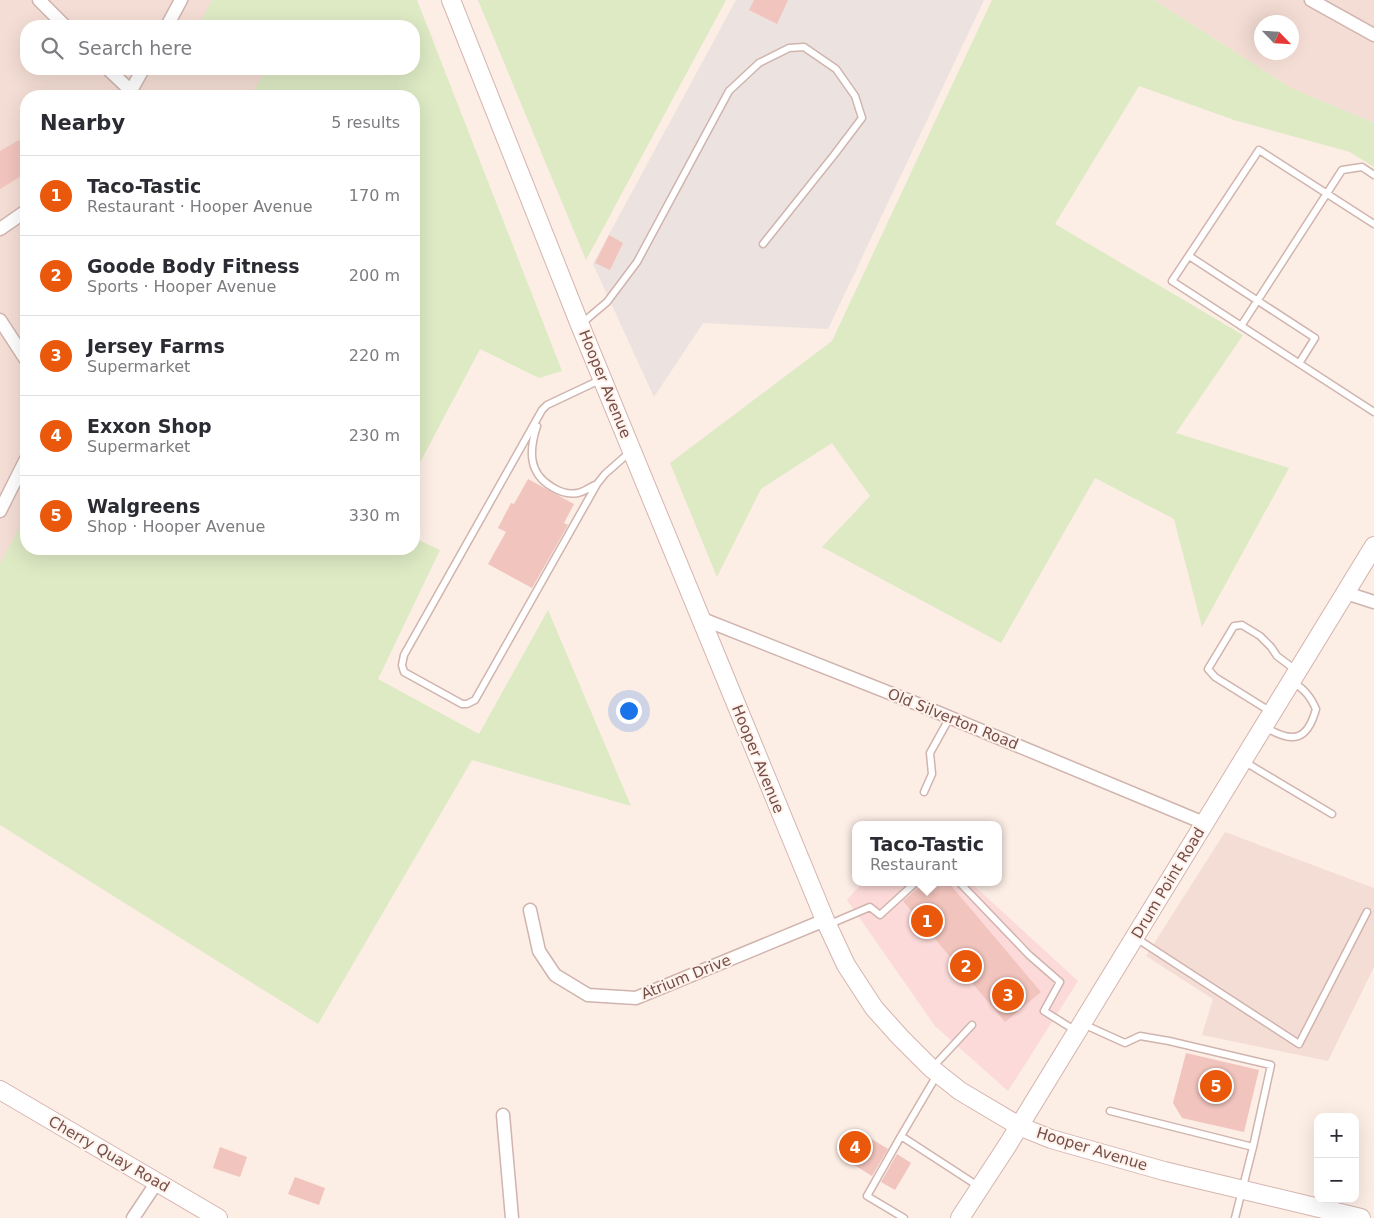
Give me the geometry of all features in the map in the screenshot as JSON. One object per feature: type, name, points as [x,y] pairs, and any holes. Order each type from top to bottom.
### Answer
[{"type":"main road","name":"Hooper Avenue","points":[[451,0],[580,325],[826,922],[846,965],[874,1008],[934,1071],[960,1091],[1019,1126],[1057,1141],[1164,1171],[1243,1190],[1310,1209],[1359,1218]]},
{"type":"main road","name":"Drum Point Road","points":[[960,1218],[1080,1028],[1374,546]]},
{"type":"main road","name":"Cherry Quay Road","points":[[0,1090],[218,1218]]},
{"type":"street","points":[[39,0],[59,20]]},
{"type":"street","points":[[170,20],[181,0]]},
{"type":"street","points":[[1311,0],[1374,34]]},
{"type":"street","points":[[113,75],[126,90]]},
{"type":"street","points":[[131,90],[140,75]]},
{"type":"street","points":[[0,229],[20,215]]},
{"type":"street","points":[[0,320],[20,351]]},
{"type":"street","points":[[0,511],[20,471]]},
{"type":"street","points":[[1346,593],[1374,602]]},
{"type":"street","name":"Old Silverton Road","points":[[700,618],[950,717],[1204,823]]},
{"type":"street","name":"Atrium Drive","points":[[530,910],[539,951],[556,975],[588,995],[636,998],[826,922]]},
{"type":"street","points":[[503,1115],[512,1218]]},
{"type":"street","points":[[133,1218],[157,1182]]},
{"type":"lane","points":[[580,325],[607,302],[637,262],[729,91],[759,63],[789,48],[804,47],[836,70],[855,96],[862,118],[763,244]]},
{"type":"lane","points":[[1374,224],[1259,150],[1172,281],[1290,359],[1300,362],[1374,412]]},
{"type":"lane","points":[[1241,326],[1342,170],[1362,167],[1374,175]]},
{"type":"lane","points":[[1189,256],[1315,338],[1300,362]]},
{"type":"lane","points":[[602,379],[547,405],[542,410],[404,655],[402,665],[404,672],[462,704],[475,700],[597,484],[605,474],[632,450]]},
{"type":"lane","points":[[542,410],[534,434],[531,454],[536,472],[543,482],[563,494],[578,493],[597,484]]},
{"type":"lane","points":[[1242,625],[1260,636],[1294,676],[1310,696],[1316,709],[1313,720],[1304,733],[1294,738],[1281,736],[1268,719],[1215,677],[1208,668],[1234,626],[1242,625]]},
{"type":"lane","points":[[924,792],[932,774],[930,753],[950,717]]},
{"type":"lane","points":[[1243,760],[1332,814]]},
{"type":"lane","points":[[826,922],[870,907],[880,916],[912,886]]},
{"type":"lane","points":[[963,886],[1029,955],[1060,982],[1044,1011],[1080,1028],[1125,1044],[1140,1036],[1271,1065],[1235,1218]]},
{"type":"lane","points":[[1135,937],[1299,1044],[1367,912]]},
{"type":"lane","points":[[904,1218],[867,1196],[901,1136],[934,1071],[972,1025]]},
{"type":"lane","points":[[1110,1111],[1253,1147]]},
{"type":"lane","points":[[901,1136],[980,1187]]},
{"type":"shaded area","points":[[0,0],[319,0],[308,20],[20,20],[20,75],[280,75],[271,90],[20,90],[20,555],[23,555],[0,609]]},
{"type":"shaded area","points":[[736,0],[984,0],[828,329],[703,323],[654,397],[593,264]]},
{"type":"shaded area","points":[[1154,0],[1374,0],[1374,123],[1291,88]]},
{"type":"shaded area","points":[[1225,832],[1374,888],[1374,967],[1328,1061],[1202,1035],[1213,999],[1146,956]]},
{"type":"shaded area","points":[[859,886],[974,886],[1078,981],[1008,1091],[935,1026],[847,900]]},
{"type":"green space","points":[[212,0],[417,0],[562,371],[539,378],[480,349],[420,463],[420,90],[254,90],[263,75],[420,75],[420,20],[202,19]]},
{"type":"green space","points":[[478,0],[726,0],[586,260]]},
{"type":"green space","points":[[992,0],[1154,0],[1291,88],[1374,123],[1374,167],[1350,152],[1234,120],[1139,86],[1055,224],[1243,335],[1176,433],[1289,468],[1202,627],[1174,519],[1095,478],[1001,643],[822,547],[870,496],[832,443],[761,489],[717,577],[670,463],[832,341]]},
{"type":"green space","points":[[20,526],[20,555],[420,555],[420,541],[440,550],[378,679],[479,734],[548,610],[631,806],[472,760],[318,1024],[0,825],[0,564]]},
{"type":"building","points":[[754,0],[788,0],[777,24],[749,10]]},
{"type":"building","points":[[19,140],[20,142],[20,177],[0,189],[0,151]]},
{"type":"building","points":[[609,235],[623,243],[610,270],[595,263]]},
{"type":"building","points":[[528,479],[574,504],[564,523],[568,525],[532,588],[488,564],[506,532],[498,528],[511,503],[514,504]]},
{"type":"building","points":[[920,886],[951,886],[1041,992],[1005,1022],[903,901]]},
{"type":"building","points":[[1186,1053],[1259,1070],[1244,1132],[1182,1118],[1173,1103]]},
{"type":"building","points":[[857,1130],[888,1149],[872,1176],[840,1156]]},
{"type":"building","points":[[220,1147],[247,1157],[240,1177],[213,1168]]},
{"type":"building","points":[[897,1154],[911,1163],[895,1190],[881,1182]]},
{"type":"building","points":[[295,1177],[325,1188],[319,1205],[288,1194]]},
{"type":"place","name":"Taco-Tastic","points":[[927,921]]},
{"type":"place","name":"Goode Body Fitness","points":[[966,966]]},
{"type":"place","name":"Jersey Farms","points":[[1008,995]]},
{"type":"place","name":"Walgreens","points":[[1216,1086]]},
{"type":"place","name":"Exxon Shop","points":[[855,1147]]}]
